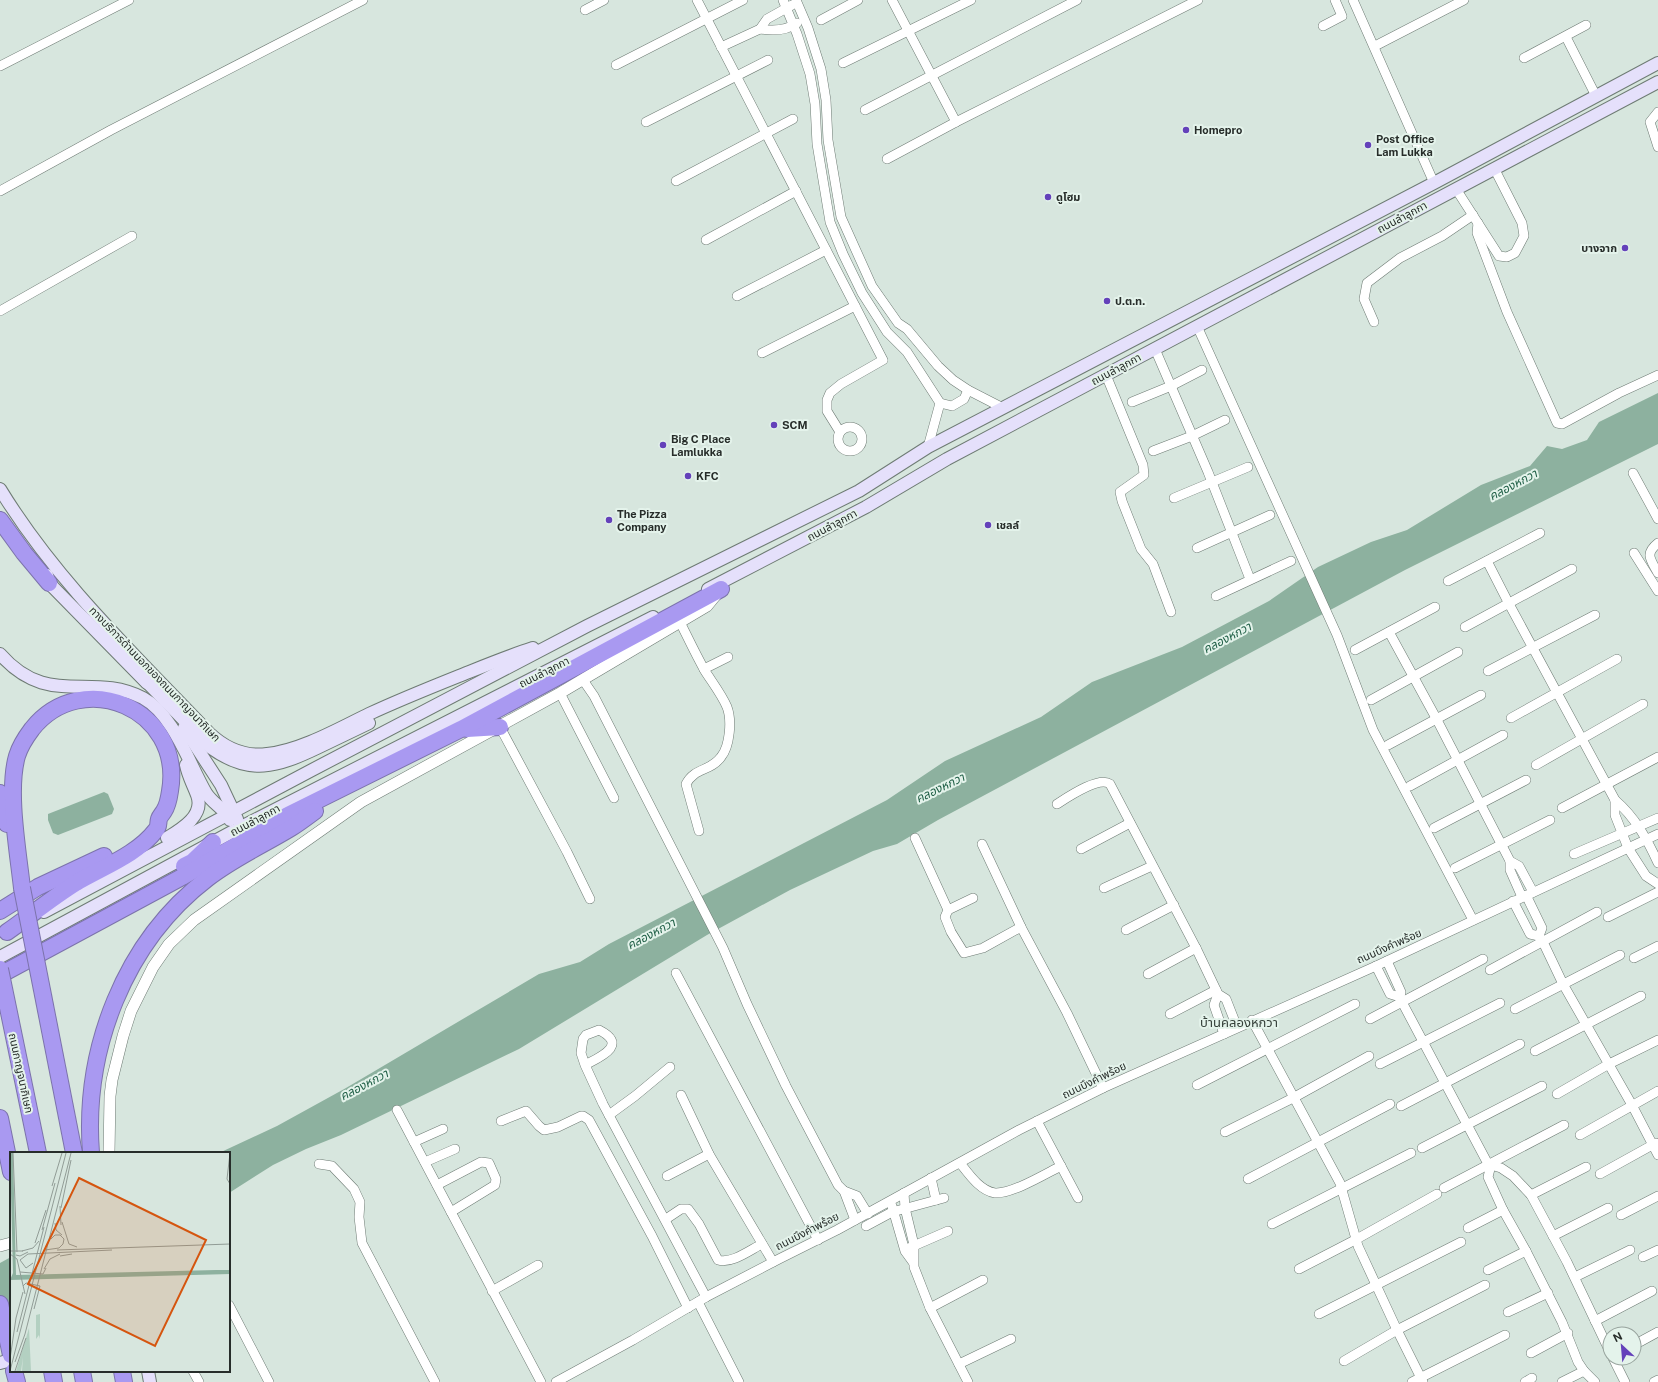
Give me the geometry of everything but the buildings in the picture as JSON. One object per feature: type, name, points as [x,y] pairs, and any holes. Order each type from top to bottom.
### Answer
[{"type":"highway","points":[[0,520],[24,553],[49,583]]},
{"type":"highway","points":[[0,975],[182,877],[288,815],[461,729],[721,589]]},
{"type":"highway","points":[[0,911],[38,886],[129,844],[142,835],[159,818],[168,802],[171,784],[172,774],[167,748],[158,731],[150,722],[132,709],[108,700],[79,700],[57,708],[41,719],[29,733],[21,746],[15,766],[14,801],[22,888]]},
{"type":"highway","points":[[461,729],[500,727]]},
{"type":"highway","points":[[91,1152],[90,1117],[93,1080],[101,1040],[113,1004],[138,955],[168,916],[207,878],[233,861],[291,828],[353,784]]},
{"type":"highway","points":[[0,792],[22,888],[74,1152]]},
{"type":"highway","points":[[4,934],[75,884],[137,848],[158,829],[159,818]]},
{"type":"highway","points":[[0,970],[50,943],[111,905],[192,862],[213,842]]},
{"type":"highway","name":"ถนนกาญจนาภิเษก","points":[[0,970],[38,1152]]},
{"type":"highway","points":[[0,1118],[10,1167]]},
{"type":"highway","points":[[0,1304],[10,1350]]},
{"type":"highway","points":[[14,1372],[17,1382]]},
{"type":"highway","points":[[52,1372],[54,1382]]},
{"type":"highway","points":[[82,1372],[84,1382]]},
{"type":"highway","points":[[122,1372],[124,1382]]},
{"type":"main road","name":"ถนนลำลูกกา","points":[[4,934],[230,813],[559,641],[859,491],[928,447],[1434,183],[1658,63]]},
{"type":"main road","name":"ถนนลำลูกกา","points":[[0,957],[238,828],[738,574],[866,507],[947,459],[1658,82]]},
{"type":"main road","name":"ทางบริการด้านนอกของถนนกาญจนาภิเษก","points":[[0,489],[21,523],[38,546],[101,620],[209,733],[226,746],[244,752],[266,754],[292,748],[401,699],[512,654],[559,641]]},
{"type":"main road","points":[[38,546],[49,583]]},
{"type":"main road","points":[[721,589],[738,574]]},
{"type":"main road","name":"ทางบริการด้านนอกของถนนกาญจนาภิเษก","points":[[49,583],[142,677],[183,727],[228,797],[230,813],[238,828]]},
{"type":"main road","name":"ทางบริการด้านนอกของถนนกาญจนาภิเษก","points":[[0,654],[18,671],[29,678],[46,684],[62,687],[112,688],[130,693],[143,699],[160,711],[166,718],[207,794],[215,805],[230,813]]},
{"type":"main road","points":[[142,677],[217,752],[233,761],[247,765],[266,766],[296,758],[512,654]]},
{"type":"main road","points":[[79,894],[101,874],[167,839],[190,822],[195,815],[198,799],[188,776],[184,751]]},
{"type":"main road","points":[[198,777],[207,788],[211,788],[216,783],[211,769]]},
{"type":"main road","points":[[312,770],[321,786]]},
{"type":"main road","points":[[0,1363],[10,1360]]},
{"type":"main road","points":[[148,1372],[150,1382]]},
{"type":"street","points":[[0,66],[129,0]]},
{"type":"street","points":[[0,191],[111,130],[362,0]]},
{"type":"street","points":[[585,10],[604,0]]},
{"type":"street","points":[[697,0],[767,133],[882,360],[841,384],[830,393],[827,411],[840,432]]},
{"type":"street","points":[[616,64],[743,0]]},
{"type":"street","points":[[821,20],[858,0]]},
{"type":"street","points":[[892,0],[956,122]]},
{"type":"street","points":[[843,63],[971,0]]},
{"type":"street","points":[[864,110],[1077,0]]},
{"type":"street","points":[[887,159],[956,122],[1198,0]]},
{"type":"street","points":[[1323,26],[1342,16],[1335,0]]},
{"type":"street","points":[[1375,46],[1464,0]]},
{"type":"street","points":[[721,47],[760,29],[767,19],[785,4],[796,1],[804,18],[821,69],[826,100],[828,140],[841,217],[853,247],[872,286],[898,323],[907,329],[938,366],[953,380],[968,390],[1003,408]]},
{"type":"street","points":[[1356,1],[1434,183]]},
{"type":"street","points":[[785,4],[810,74],[815,104],[817,144],[830,222],[843,254],[862,293],[887,332],[906,351],[924,376],[940,403],[952,406],[964,399],[968,390]]},
{"type":"street","points":[[760,29],[773,31],[793,25],[804,18]]},
{"type":"street","points":[[1524,58],[1586,25]]},
{"type":"street","points":[[1566,37],[1596,96]]},
{"type":"street","points":[[646,122],[768,60]]},
{"type":"street","points":[[1658,112],[1650,122],[1658,147]]},
{"type":"street","points":[[676,181],[794,119]]},
{"type":"street","points":[[820,163],[832,160]]},
{"type":"street","points":[[1456,188],[1499,256],[1507,257],[1515,253],[1524,236],[1522,223],[1494,168]]},
{"type":"street","points":[[706,240],[796,192]]},
{"type":"street","points":[[1374,322],[1364,299],[1367,283],[1400,258],[1476,219]]},
{"type":"street","points":[[1476,219],[1477,233],[1504,306],[1557,423],[1562,424],[1619,393],[1658,376]]},
{"type":"street","points":[[0,311],[132,236]]},
{"type":"street","points":[[737,296],[826,250]]},
{"type":"street","points":[[762,354],[855,306]]},
{"type":"street","points":[[1197,326],[1337,635],[1373,730],[1474,920]]},
{"type":"street","points":[[897,341],[907,329]]},
{"type":"street","points":[[1155,349],[1212,483],[1250,579]]},
{"type":"street","points":[[924,376],[938,366]]},
{"type":"street","points":[[1132,402],[1170,386],[1202,370]]},
{"type":"street","points":[[1106,375],[1143,465],[1144,474],[1120,492],[1122,501],[1141,549],[1153,564],[1171,612]]},
{"type":"street","points":[[928,447],[940,403]]},
{"type":"street","points":[[1153,451],[1192,436],[1224,420]]},
{"type":"street","points":[[1174,498],[1248,467]]},
{"type":"street","points":[[1633,473],[1658,519]]},
{"type":"street","points":[[1197,548],[1270,515]]},
{"type":"street","points":[[1448,581],[1540,533]]},
{"type":"street","points":[[1658,543],[1651,549],[1649,556],[1658,573]]},
{"type":"street","points":[[1634,553],[1658,591]]},
{"type":"street","points":[[1216,596],[1290,561]]},
{"type":"street","points":[[1487,561],[1615,800],[1627,811],[1647,839],[1658,863]]},
{"type":"street","points":[[1465,627],[1508,602],[1572,569]]},
{"type":"street","points":[[109,1152],[110,1096],[117,1056],[131,1011],[140,990],[153,967],[169,944],[189,924],[205,911],[361,802],[500,727],[583,680],[707,606],[721,589]]},
{"type":"street","points":[[1355,650],[1435,607]]},
{"type":"street","points":[[1488,671],[1595,615]]},
{"type":"street","points":[[680,622],[704,669],[728,708],[728,743],[721,757],[710,767],[690,776],[686,784],[699,831]]},
{"type":"street","points":[[1389,632],[1436,718],[1510,861],[1519,866],[1530,934],[1541,939]]},
{"type":"street","points":[[1371,700],[1458,652]]},
{"type":"street","points":[[704,669],[728,657]]},
{"type":"street","points":[[1511,718],[1617,659]]},
{"type":"street","points":[[583,680],[594,696],[689,881],[719,941],[786,1086],[838,1185],[844,1191],[856,1196],[868,1214]]},
{"type":"street","points":[[560,693],[614,798]]},
{"type":"street","points":[[1388,745],[1481,695]]},
{"type":"street","points":[[1536,764],[1643,704]]},
{"type":"street","points":[[500,727],[590,899]]},
{"type":"street","points":[[1410,786],[1503,735]]},
{"type":"street","points":[[1562,808],[1658,757]]},
{"type":"street","points":[[1434,828],[1526,780]]},
{"type":"street","points":[[1057,804],[1085,788],[1105,781],[1110,784],[1152,866],[1174,905],[1217,992],[1226,999],[1237,1027]]},
{"type":"street","points":[[1615,800],[1615,815],[1628,848],[1646,876],[1658,884]]},
{"type":"street","points":[[1574,854],[1658,818]]},
{"type":"street","points":[[1455,868],[1550,820]]},
{"type":"street","points":[[1081,848],[1130,823]]},
{"type":"street","name":"ถนนบึงคำพร้อย","points":[[556,1382],[772,1262],[868,1214],[1037,1121],[1103,1088],[1252,1020],[1387,961],[1658,834]]},
{"type":"street","points":[[915,838],[948,910]]},
{"type":"street","points":[[982,844],[1021,927],[1067,1013],[1103,1088]]},
{"type":"street","points":[[1104,888],[1152,866]]},
{"type":"street","points":[[1608,917],[1658,892]]},
{"type":"street","points":[[1523,896],[1542,928],[1541,939],[1563,984],[1655,1144],[1658,1154]]},
{"type":"street","points":[[973,898],[948,910],[945,917],[950,932],[964,953],[984,948],[1021,927]]},
{"type":"street","points":[[1126,930],[1174,905]]},
{"type":"street","points":[[1490,970],[1541,939],[1597,912]]},
{"type":"street","points":[[1634,958],[1658,946]]},
{"type":"street","points":[[1148,974],[1196,948]]},
{"type":"street","points":[[1515,1009],[1620,955]]},
{"type":"street","points":[[1370,1019],[1401,1000],[1483,959]]},
{"type":"street","points":[[1387,961],[1401,992],[1401,1000],[1489,1165],[1488,1176],[1503,1210],[1568,1333],[1574,1354],[1584,1371],[1595,1382]]},
{"type":"street","points":[[1376,966],[1390,994],[1401,1000]]},
{"type":"street","points":[[676,973],[818,1240]]},
{"type":"street","points":[[1170,1014],[1217,992]]},
{"type":"street","points":[[1217,992],[1214,1005],[1224,1034]]},
{"type":"street","points":[[1535,1051],[1641,996]]},
{"type":"street","points":[[1380,1064],[1500,1003]]},
{"type":"street","points":[[1197,1085],[1355,1004]]},
{"type":"street","points":[[1252,1020],[1340,1183],[1355,1240],[1422,1380]]},
{"type":"street","points":[[1557,1094],[1609,1064],[1658,1040]]},
{"type":"street","points":[[1401,1106],[1520,1044]]},
{"type":"street","points":[[1225,1132],[1293,1098],[1369,1056]]},
{"type":"street","points":[[585,1065],[609,1115],[666,1219],[739,1382]]},
{"type":"street","points":[[609,1115],[670,1067]]},
{"type":"street","points":[[1422,1148],[1542,1086]]},
{"type":"street","points":[[1580,1135],[1658,1091]]},
{"type":"street","points":[[681,1095],[709,1154],[772,1262]]},
{"type":"street","points":[[1248,1179],[1390,1104]]},
{"type":"street","points":[[397,1110],[541,1382]]},
{"type":"street","points":[[501,1122],[526,1111],[544,1130],[558,1127],[581,1116],[589,1120],[652,1236],[688,1308]]},
{"type":"street","points":[[1037,1121],[1078,1198]]},
{"type":"street","points":[[1298,1269],[1355,1240],[1440,1191],[1564,1125]]},
{"type":"street","points":[[414,1142],[443,1129]]},
{"type":"street","points":[[1600,1174],[1655,1144]]},
{"type":"street","points":[[425,1162],[455,1149]]},
{"type":"street","points":[[1272,1224],[1411,1153]]},
{"type":"street","points":[[667,1176],[709,1154]]},
{"type":"street","points":[[437,1185],[481,1162],[489,1163],[496,1178],[494,1185],[451,1212]]},
{"type":"street","points":[[960,1163],[970,1177],[980,1186],[994,1193],[1009,1191],[1061,1166]]},
{"type":"street","points":[[319,1164],[332,1166],[354,1189],[360,1202],[359,1217],[362,1244],[435,1382]]},
{"type":"street","points":[[1489,1165],[1501,1168],[1513,1176],[1530,1195],[1575,1277],[1602,1334]]},
{"type":"street","points":[[1530,1195],[1586,1168]]},
{"type":"street","points":[[866,1226],[892,1212],[940,1199],[932,1178]]},
{"type":"street","points":[[844,1191],[855,1220]]},
{"type":"street","points":[[904,1193],[905,1208],[914,1245],[913,1262]]},
{"type":"street","points":[[1621,1215],[1658,1196]]},
{"type":"street","points":[[891,1200],[892,1212],[905,1251],[913,1262],[930,1308],[968,1382]]},
{"type":"street","points":[[1553,1236],[1608,1208]]},
{"type":"street","points":[[666,1219],[681,1209],[688,1209],[694,1215],[718,1260],[720,1261],[733,1259],[762,1244]]},
{"type":"street","points":[[1468,1228],[1503,1210]]},
{"type":"street","points":[[905,1251],[914,1245],[948,1230]]},
{"type":"street","points":[[1319,1314],[1461,1242]]},
{"type":"street","points":[[0,1246],[10,1243]]},
{"type":"street","points":[[1575,1277],[1630,1250]]},
{"type":"street","points":[[1643,1257],[1658,1250]]},
{"type":"street","points":[[1488,1270],[1526,1251]]},
{"type":"street","points":[[492,1290],[538,1265]]},
{"type":"street","points":[[930,1308],[983,1280]]},
{"type":"street","points":[[1344,1361],[1397,1330],[1485,1285]]},
{"type":"street","points":[[1596,1321],[1652,1291]]},
{"type":"street","points":[[1508,1312],[1548,1293]]},
{"type":"street","points":[[230,1307],[269,1382]]},
{"type":"street","points":[[1642,1341],[1658,1332]]},
{"type":"street","points":[[1531,1353],[1568,1333]]},
{"type":"street","points":[[1412,1382],[1422,1380],[1505,1335]]},
{"type":"street","points":[[959,1364],[1011,1339]]},
{"type":"street","points":[[1617,1366],[1625,1382]]},
{"type":"street","points":[[1562,1382],[1584,1371]]},
{"type":"street","points":[[194,1372],[199,1382]]},
{"type":"street","points":[[1654,1382],[1658,1380]]},
{"type":"water","name":"คลองหกวา","points":[[1658,393],[1658,444],[1405,570],[938,820],[897,844],[873,851],[790,890],[707,935],[519,1049],[341,1135],[306,1149],[273,1165],[230,1192],[230,1152],[221,1152],[277,1126],[346,1088],[539,974],[580,962],[609,944],[887,800],[945,761],[1041,717],[1092,682],[1182,647],[1269,601],[1318,567],[1371,542],[1407,530],[1481,485],[1530,466],[1547,446],[1562,449],[1587,440],[1599,422]]},
{"type":"water","points":[[104,792],[108,794],[114,809],[112,814],[58,835],[53,833],[48,820],[48,814]]},
{"type":"water","points":[[10,1258],[10,1316],[0,1321],[0,1263]]},
{"type":"place","name":"Homepro","points":[[1186,130]]},
{"type":"place","name":"Post Office Lam Lukka","points":[[1368,145]]},
{"type":"place","name":"ดูโฮม","points":[[1048,197]]},
{"type":"place","name":"บางจาก","points":[[1625,248]]},
{"type":"place","name":"ป.ต.ท.","points":[[1107,301]]},
{"type":"place","name":"SCM","points":[[774,425]]},
{"type":"place","name":"Big C Place Lamlukka","points":[[663,445]]},
{"type":"place","name":"KFC","points":[[688,476]]},
{"type":"place","name":"The Pizza Company","points":[[609,520]]},
{"type":"place","name":"เชลล์","points":[[988,525]]},
{"type":"district","name":"บ้านคลองหกวา","points":[[1239,1022]]}]
